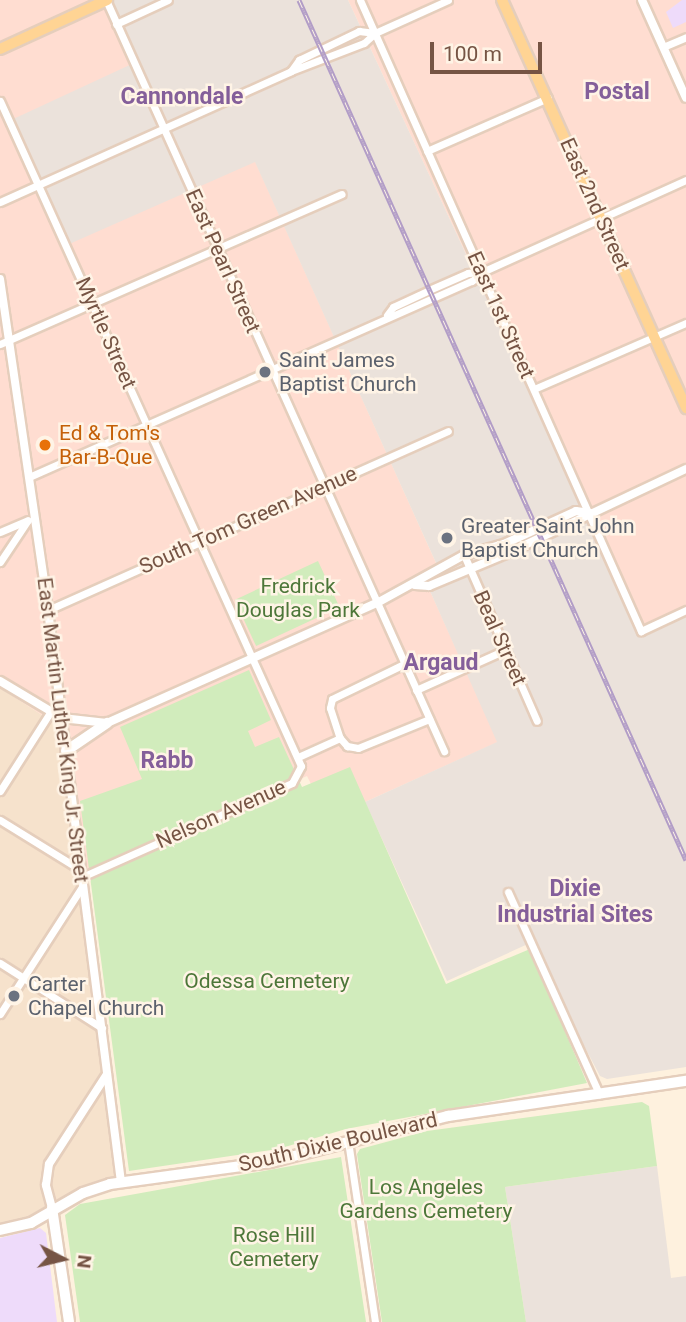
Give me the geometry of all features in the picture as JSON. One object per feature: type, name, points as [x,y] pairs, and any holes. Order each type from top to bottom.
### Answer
[{"type":"main road","points":[[0,49],[106,0]]},
{"type":"main road","name":"East 2nd Street","points":[[502,0],[686,408]]},
{"type":"main road","points":[[66,751],[107,723]]},
{"type":"main road","name":"South Dixie Boulevard","points":[[0,1230],[31,1223],[52,1208],[83,1193],[121,1182],[271,1162],[423,1120],[686,1081]]},
{"type":"main road","points":[[52,1208],[69,1322]]},
{"type":"street","name":"East Pearl Street","points":[[106,0],[444,751]]},
{"type":"street","points":[[116,24],[168,0]]},
{"type":"street","name":"East 1st Street","points":[[359,0],[641,631],[686,610]]},
{"type":"street","points":[[0,202],[291,71],[303,70],[364,43],[374,33],[448,0]]},
{"type":"street","points":[[642,0],[686,98]]},
{"type":"street","points":[[291,71],[299,60],[359,31],[374,33]]},
{"type":"street","points":[[663,47],[686,37]]},
{"type":"street","points":[[427,151],[548,98]]},
{"type":"street","name":"Myrtle Street","points":[[0,101],[298,757]]},
{"type":"street","points":[[29,477],[387,315],[393,307],[429,290],[468,273],[482,272],[686,180]]},
{"type":"street","points":[[0,345],[342,194]]},
{"type":"street","name":"East Martin Luther King Jr. Street","points":[[0,279],[29,477],[31,518],[48,610],[121,1182]]},
{"type":"street","points":[[534,389],[686,323]]},
{"type":"street","name":"South Tom Green Avenue","points":[[48,610],[449,431]]},
{"type":"street","points":[[415,585],[429,586],[541,538],[686,469]]},
{"type":"street","points":[[0,681],[62,718],[107,723],[377,603],[415,585],[426,574],[464,555],[537,529],[576,511],[590,513]]},
{"type":"street","points":[[0,532],[31,518]]},
{"type":"street","points":[[0,562],[31,518]]},
{"type":"street","name":"Beal Street","points":[[464,555],[537,721]]},
{"type":"street","points":[[416,690],[505,650]]},
{"type":"street","points":[[404,664],[332,699],[340,738],[347,746],[358,748],[429,719]]},
{"type":"street","points":[[0,791],[51,711]]},
{"type":"street","name":"Nelson Avenue","points":[[82,877],[292,783],[301,772],[298,757],[340,738]]},
{"type":"street","points":[[0,820],[82,877],[0,1014]]},
{"type":"street","points":[[508,892],[599,1094]]},
{"type":"street","points":[[0,963],[102,1028]]},
{"type":"street","points":[[52,1208],[46,1185],[49,1164],[107,1074]]},
{"type":"street","points":[[348,1141],[375,1322]]},
{"type":"shaded area","points":[[0,0],[106,0],[134,63],[67,244],[255,161],[441,574],[426,582],[498,742],[365,802],[312,786],[307,776],[82,877],[67,709],[42,715],[0,688]]},
{"type":"shaded area","points":[[106,0],[348,0],[641,631],[686,611],[686,1067],[607,1079],[600,1076],[530,943],[447,981],[365,802],[497,742],[426,582],[441,574],[255,162],[67,245],[9,121],[134,63]]},
{"type":"shaded area","points":[[348,0],[686,0],[686,611],[641,631]]},
{"type":"shaded area","points":[[686,0],[686,22],[673,28],[666,12]]},
{"type":"shaded area","points":[[0,688],[42,715],[67,708],[82,877],[121,1182],[44,1217],[0,1230]]},
{"type":"shaded area","points":[[657,1166],[671,1278],[686,1276],[686,1322],[526,1322],[505,1187]]},
{"type":"shaded area","points":[[40,1228],[46,1233],[57,1322],[0,1322],[0,1238]]},
{"type":"green space","name":"Fredrick Douglas Park","points":[[318,561],[340,607],[256,646],[235,600]]},
{"type":"green space","name":"Odessa Cemetery","points":[[249,670],[271,720],[248,731],[255,747],[279,737],[302,787],[350,767],[446,984],[530,949],[587,1083],[346,1129],[278,1149],[129,1171],[80,801],[142,779],[120,727]]},
{"type":"green space","name":"Los Angeles Gardens Cemetery","points":[[642,1102],[649,1106],[657,1166],[505,1187],[526,1322],[382,1322],[357,1154],[360,1149],[427,1131]]},
{"type":"green space","name":"Rose Hill Cemetery","points":[[341,1157],[366,1322],[80,1322],[65,1215],[80,1204]]},
{"type":"railway","points":[[299,0],[686,860]]},
{"type":"place","name":"Saint James Baptist Church","points":[[265,372]]},
{"type":"place","name":"Ed & Tom's Bar-B-Que","points":[[45,445]]},
{"type":"place","name":"Greater Saint John Baptist Church","points":[[447,538]]},
{"type":"place","name":"Carter Chapel Church","points":[[14,996]]},
{"type":"district","name":"Postal","points":[[617,92]]},
{"type":"district","name":"Cannondale","points":[[182,97]]},
{"type":"district","name":"Argaud","points":[[441,663]]},
{"type":"district","name":"Rabb","points":[[167,761]]},
{"type":"district","name":"Dixie Industrial Sites","points":[[575,902]]}]
